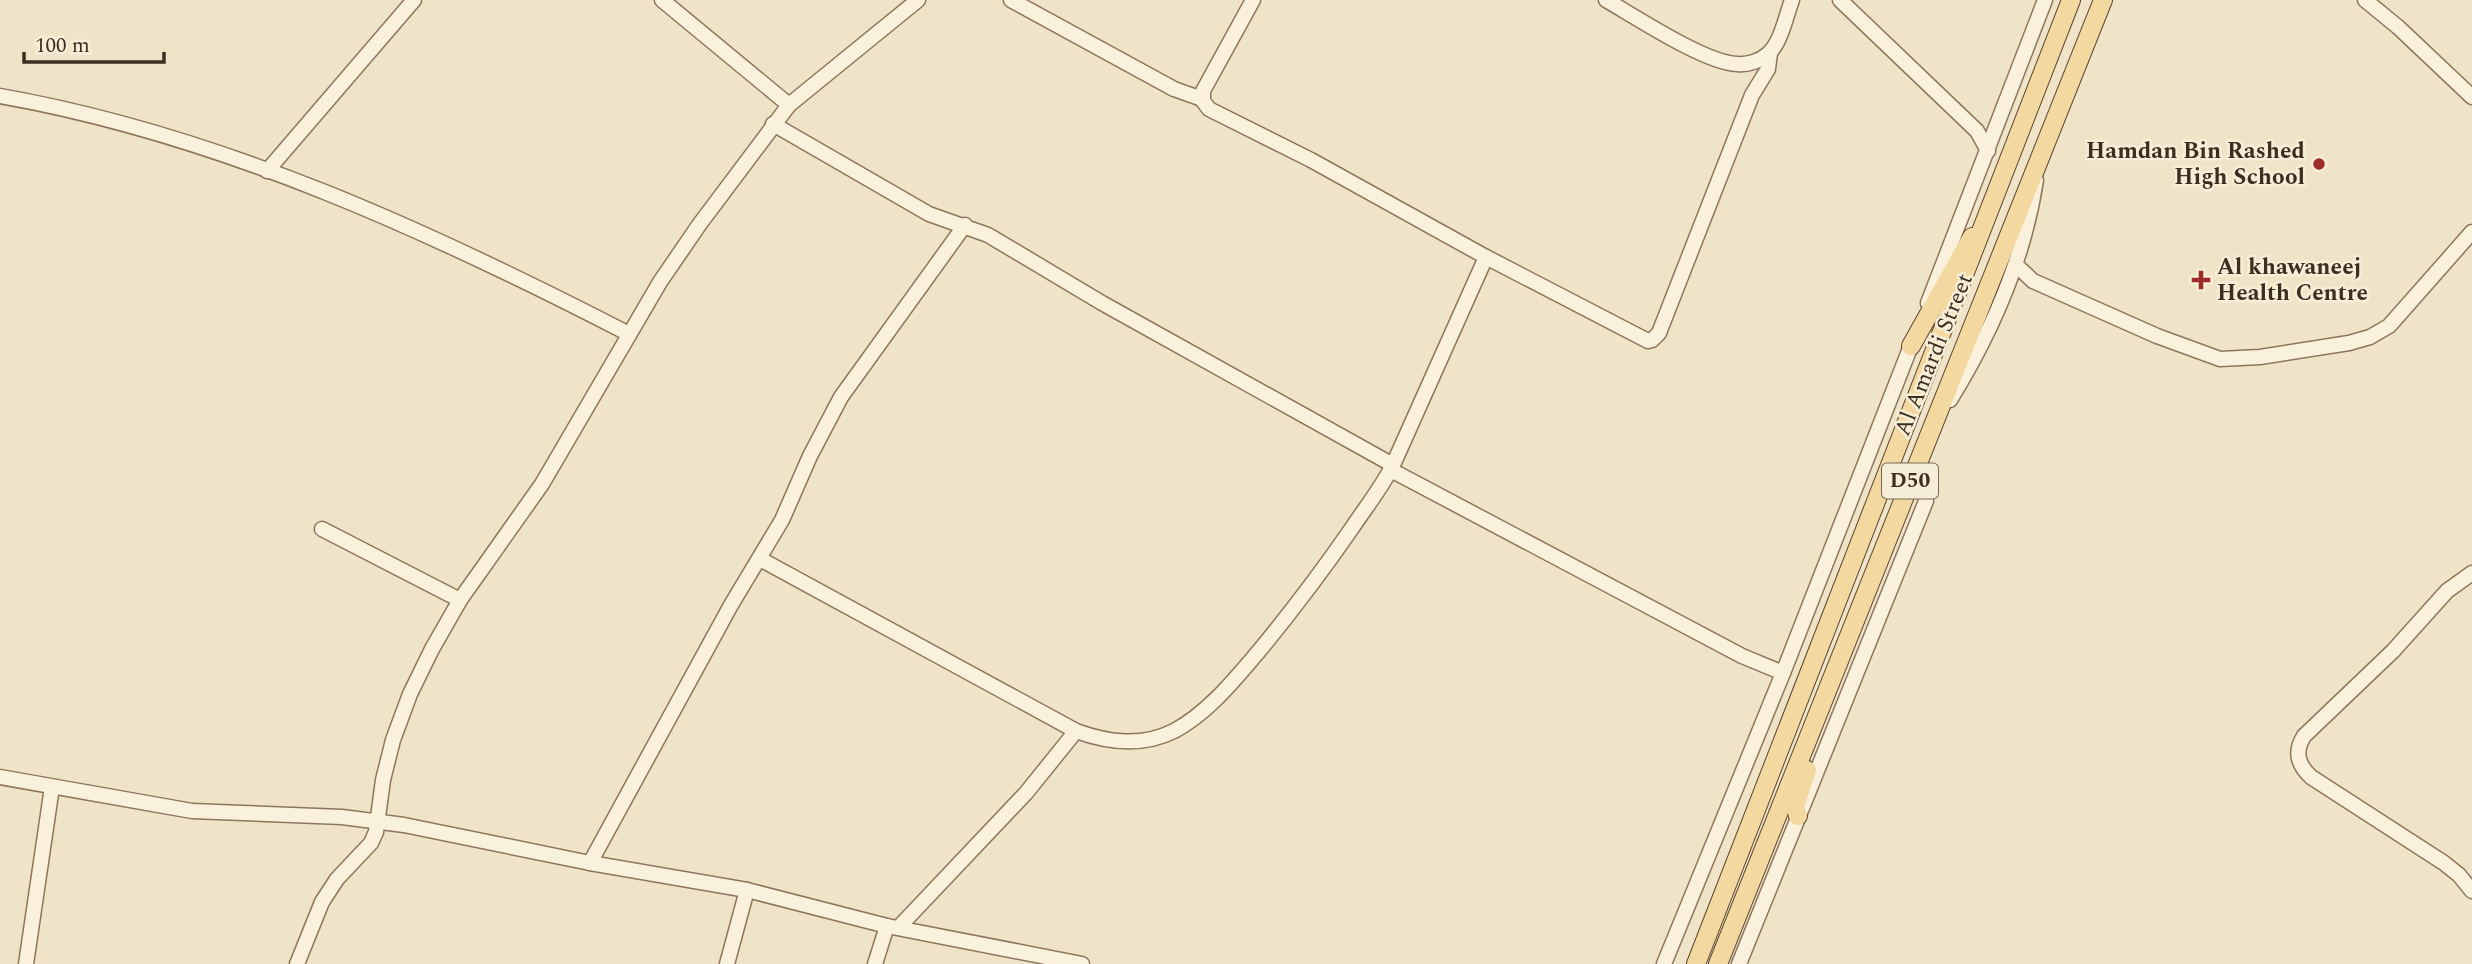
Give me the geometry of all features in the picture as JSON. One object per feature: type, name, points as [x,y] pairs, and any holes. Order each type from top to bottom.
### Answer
[{"type":"main road","name":"Al Amardi Street","points":[[1696,964],[2071,0]]},
{"type":"main road","name":"Al Amardi Street","points":[[1718,964],[2103,0]]},
{"type":"main road","points":[[1911,345],[1965,246],[1987,218]]},
{"type":"main road","points":[[1798,816],[1795,806],[1829,707],[1836,667]]},
{"type":"street","points":[[267,171],[414,0]]},
{"type":"street","points":[[662,0],[789,105]]},
{"type":"street","points":[[297,964],[322,902],[337,880],[371,842],[378,821],[387,760],[401,717],[421,671],[460,600],[542,484],[679,253],[789,105],[918,0]]},
{"type":"street","points":[[1011,0],[1174,89],[1202,99],[1209,109],[1311,160],[1486,257],[1648,341],[1656,337],[1752,95],[1768,69],[1770,53],[1792,0]]},
{"type":"street","points":[[1202,99],[1205,86],[1253,0]]},
{"type":"street","points":[[1606,0],[1672,38],[1717,59],[1739,64],[1750,63],[1770,53]]},
{"type":"street","points":[[1840,0],[1977,131],[1988,151]]},
{"type":"street","points":[[1664,964],[1783,673],[2045,0]]},
{"type":"street","points":[[2365,0],[2398,27],[2472,97]]},
{"type":"street","points":[[2377,0],[2398,27]]},
{"type":"street","points":[[0,96],[67,109],[137,127],[357,205],[449,245],[629,334]]},
{"type":"street","points":[[773,124],[929,214],[988,235],[1101,303],[1392,467],[1742,656],[1783,673]]},
{"type":"street","points":[[1977,131],[1998,126]]},
{"type":"street","points":[[1928,434],[1981,345],[2015,265],[2031,209],[2038,161]]},
{"type":"street","points":[[590,863],[731,605],[782,520],[815,445],[841,397],[964,225]]},
{"type":"street","points":[[2015,265],[2028,278],[2157,336],[2215,358],[2260,357],[2349,343],[2377,334],[2389,326],[2472,232]]},
{"type":"street","points":[[760,559],[1076,731],[1115,742],[1135,742],[1174,731],[1191,720],[1230,685],[1332,557],[1392,467],[1486,257]]},
{"type":"street","points":[[1739,964],[1926,500]]},
{"type":"street","points":[[322,529],[460,600]]},
{"type":"street","points":[[2472,573],[2447,591],[2398,646],[2304,736],[2298,751],[2302,767],[2311,777],[2444,863],[2459,875],[2472,891]]},
{"type":"street","points":[[875,964],[893,927],[1026,793],[1076,731]]},
{"type":"street","points":[[0,777],[192,811],[378,821],[590,863],[747,890],[893,927],[1082,964]]},
{"type":"street","points":[[26,964],[52,787]]},
{"type":"street","points":[[727,964],[747,890]]},
{"type":"place","name":"Hamdan Bin Rashed High School","points":[[2319,164]]},
{"type":"place","name":"Al khawaneej Health Centre","points":[[2201,280]]}]
